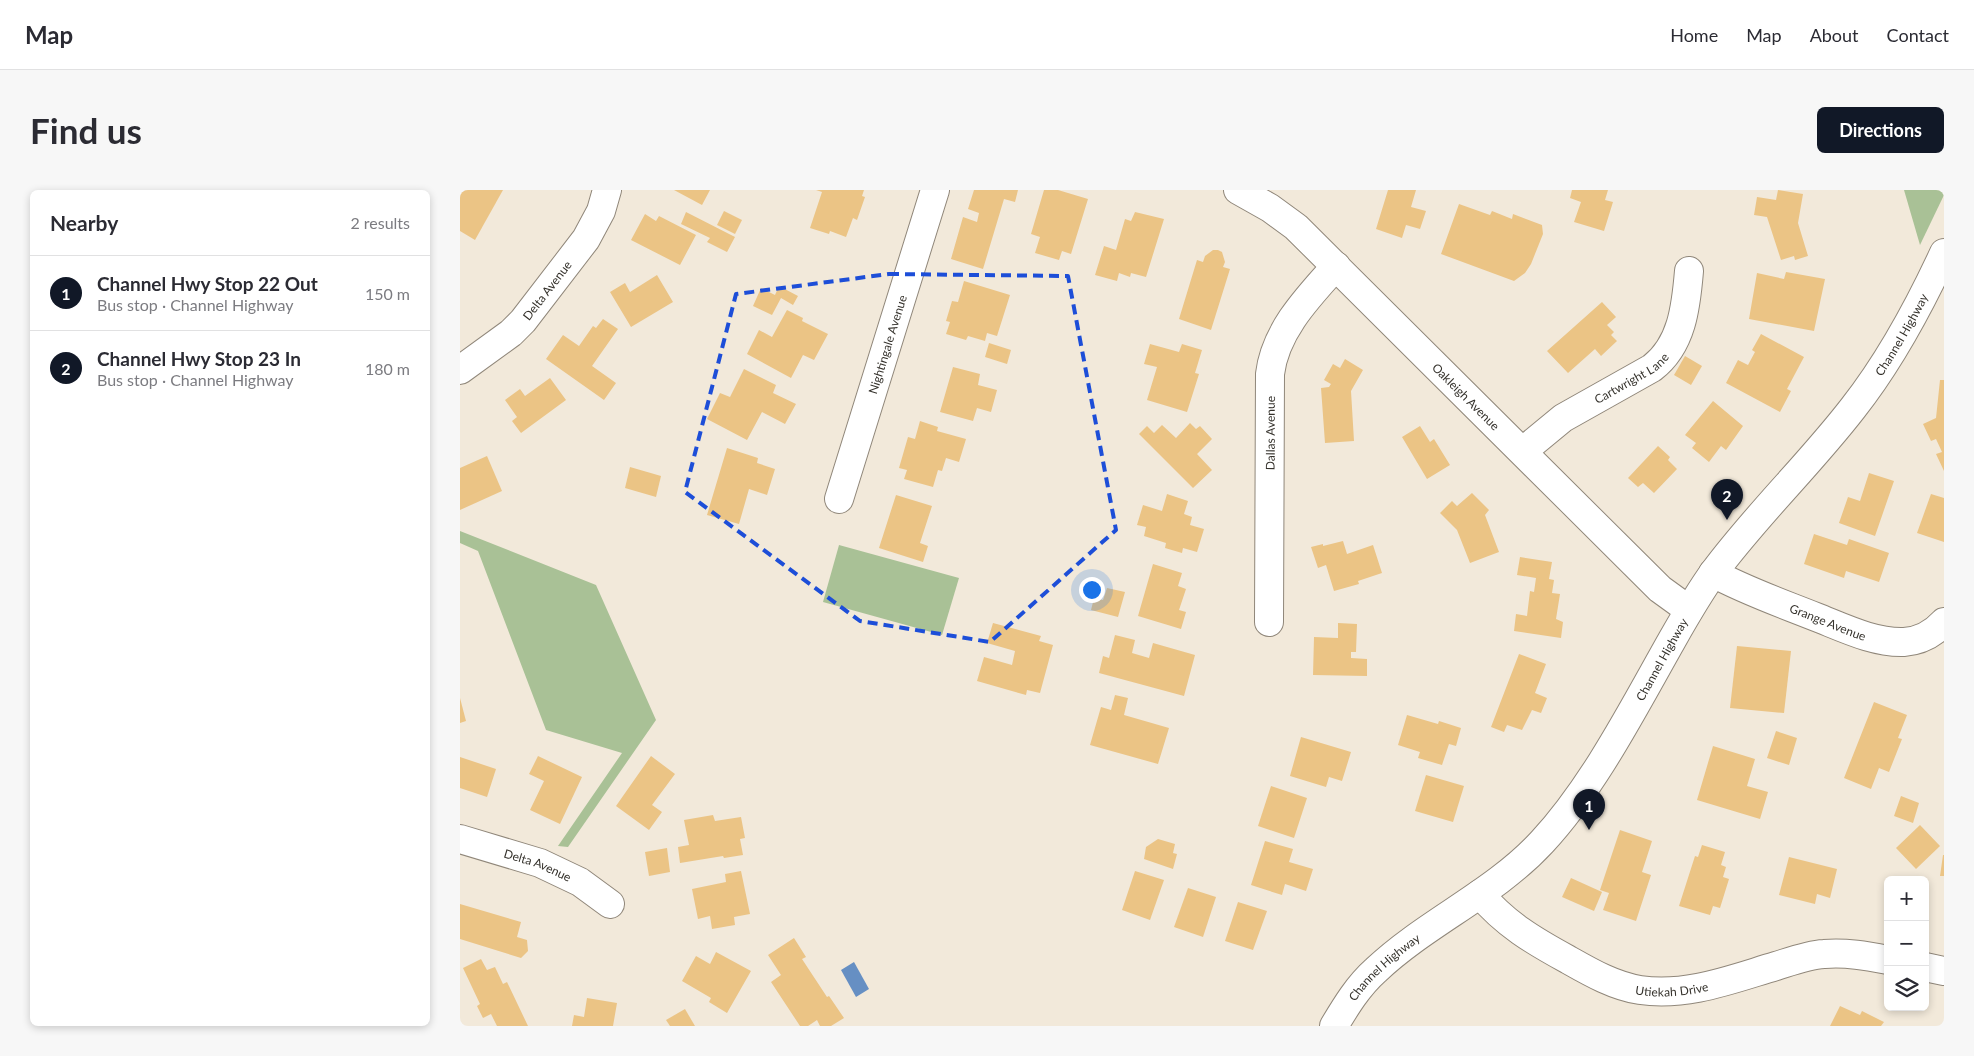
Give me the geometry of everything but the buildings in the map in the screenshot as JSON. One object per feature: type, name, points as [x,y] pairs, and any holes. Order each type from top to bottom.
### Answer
[{"type":"street","name":"Delta Avenue","points":[[460,370],[511,333],[523,321],[586,239],[601,211],[608,190]]},
{"type":"street","name":"Nightingale Avenue","points":[[839,499],[935,190]]},
{"type":"street","name":"Oakleigh Avenue","points":[[1238,190],[1270,208],[1296,227],[1660,589],[1689,610]]},
{"type":"street","name":"Channel Highway","points":[[1334,1026],[1350,1000],[1376,970],[1410,942],[1480,894],[1527,857],[1568,810],[1623,726],[1689,610],[1713,573],[1836,430],[1869,388],[1900,336],[1944,253]]},
{"type":"street","name":"Dallas Avenue","points":[[1269,622],[1270,374],[1272,359],[1282,335],[1293,319],[1312,292],[1336,266]]},
{"type":"street","name":"Cartwright Lane","points":[[1523,451],[1563,418],[1652,368],[1664,359],[1678,334],[1683,317],[1689,272]]},
{"type":"street","name":"Grange Avenue","points":[[1713,573],[1742,588],[1862,635],[1885,640],[1905,642],[1922,638],[1935,631],[1944,622]]},
{"type":"street","name":"Delta Avenue","points":[[460,839],[540,863],[580,882],[610,904]]},
{"type":"street","name":"Utiekah Drive","points":[[1480,894],[1496,913],[1538,943],[1593,974],[1638,990],[1660,992],[1702,987],[1800,958],[1823,954],[1848,953],[1884,959]]},
{"type":"street","points":[[1929,968],[1944,971]]},
{"type":"highlighted area","points":[[889,274],[1068,276],[1116,530],[990,642],[860,621],[685,492],[736,294]]},
{"type":"green space","points":[[1904,190],[1944,190],[1944,195],[1920,245]]},
{"type":"green space","points":[[460,531],[596,585],[656,720],[568,847],[558,846],[622,753],[546,730],[478,551],[460,543]]},
{"type":"green space","points":[[839,545],[959,578],[942,635],[823,602]]},
{"type":"water","points":[[854,962],[869,989],[856,997],[841,970]]},
{"type":"place","name":"Channel Hwy Stop 23 In","points":[[1727,520]]},
{"type":"place","name":"Channel Hwy Stop 22 Out","points":[[1589,830]]}]
